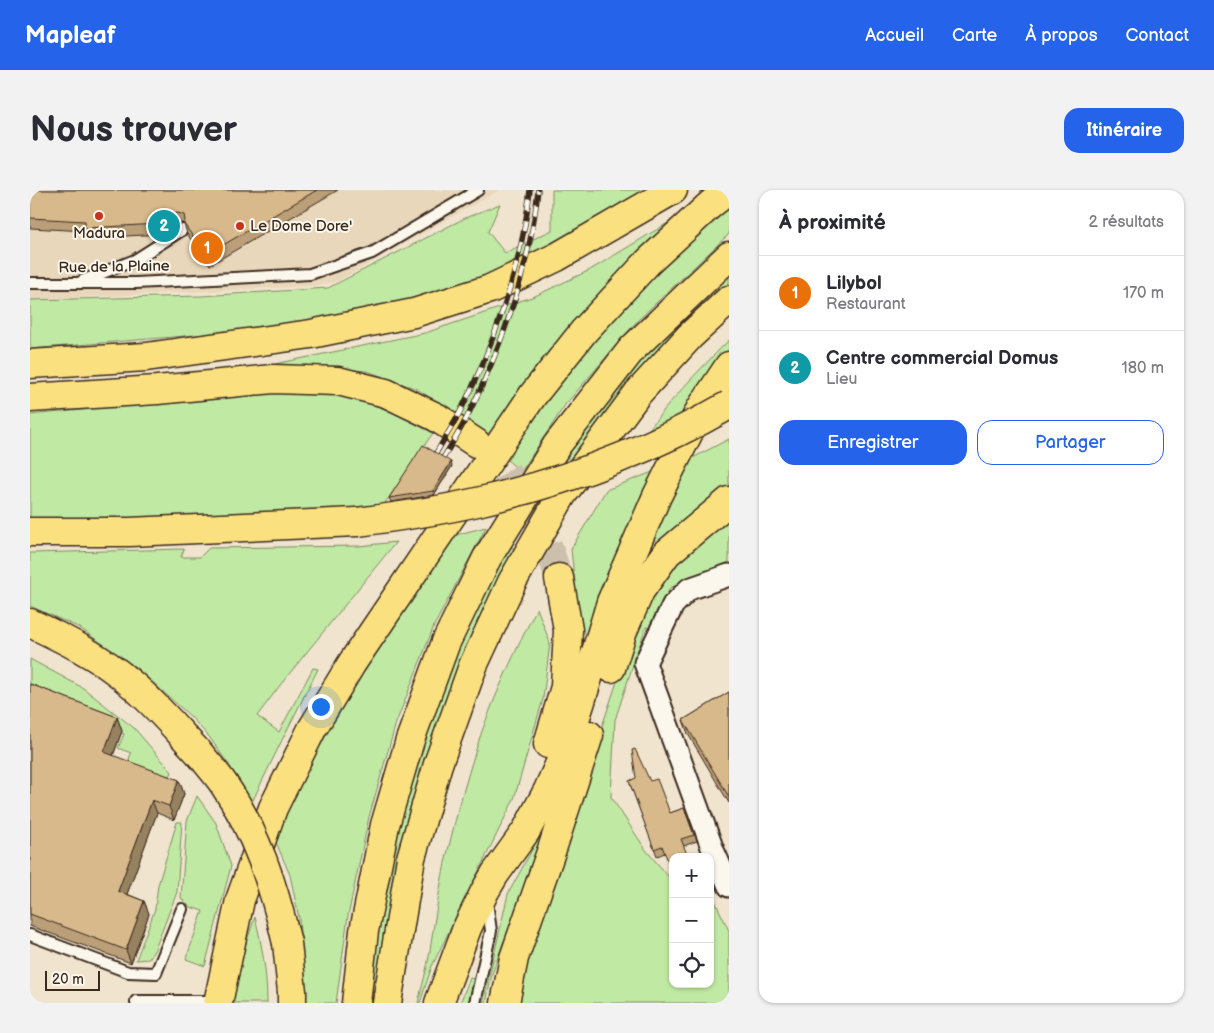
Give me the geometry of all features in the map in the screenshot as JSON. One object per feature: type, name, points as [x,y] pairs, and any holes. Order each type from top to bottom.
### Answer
[{"type":"highway","points":[[30,364],[146,357],[311,334],[414,314],[490,289],[557,257],[673,190]]},
{"type":"highway","points":[[218,1002],[240,900],[273,808],[312,729],[352,663],[538,388],[584,331],[648,262],[729,190]]},
{"type":"highway","points":[[356,1003],[364,931],[383,835],[410,740],[446,642],[487,558],[557,445],[632,348],[729,256]]},
{"type":"highway","points":[[387,1003],[411,858],[438,764],[473,666],[512,582],[562,495],[638,393],[690,336],[729,300]]},
{"type":"highway","points":[[490,883],[526,831],[548,790],[564,754],[615,593],[657,496],[701,408],[729,366]]},
{"type":"highway","points":[[30,398],[157,390],[273,379],[338,382],[386,393],[436,417],[476,443]]},
{"type":"highway","points":[[30,532],[129,532],[357,522],[415,514],[478,502],[543,485],[594,468],[649,446],[729,405]]},
{"type":"highway","points":[[505,1003],[514,958],[553,846],[622,633],[640,591],[667,553],[729,501]]},
{"type":"highway","points":[[439,1003],[467,928],[490,883],[541,770],[565,687],[568,630],[559,578]]},
{"type":"highway","points":[[30,623],[93,656],[128,680],[161,711],[222,782],[246,820],[279,907],[287,943],[292,1003]]},
{"type":"street","points":[[729,575],[689,589],[672,605],[645,663],[713,850],[729,886]]},
{"type":"lane","name":"Rue de la Plaine","points":[[30,283],[136,283],[310,274],[372,252],[478,190]]},
{"type":"lane","points":[[77,283],[135,260],[182,230]]},
{"type":"lane","points":[[475,1003],[491,930],[490,883]]},
{"type":"lane","points":[[30,935],[128,972],[156,973],[182,909]]},
{"type":"lane","points":[[136,1003],[136,1001],[218,1002]]},
{"type":"shaded area","points":[[30,190],[499,190],[337,282],[311,286],[30,300]]},
{"type":"green space","points":[[552,190],[660,190],[541,259],[440,298],[327,321],[243,331],[30,349],[30,300],[201,296],[328,288],[465,218],[500,204],[488,232],[505,253],[552,230]]},
{"type":"green space","points":[[729,206],[729,234],[638,320],[565,405],[521,472],[506,459],[573,362],[650,277]]},
{"type":"green space","points":[[681,215],[489,437],[417,389],[367,371],[275,364],[425,333],[535,296],[590,270]]},
{"type":"green space","points":[[729,273],[729,283],[572,462],[565,456],[621,383],[689,309]]},
{"type":"green space","points":[[729,340],[729,351],[710,377],[688,418],[640,442],[671,402]]},
{"type":"green space","points":[[300,391],[343,395],[388,410],[433,433],[381,509],[30,526],[30,415],[225,396]]},
{"type":"green space","points":[[729,439],[729,491],[631,581],[683,463]]},
{"type":"green space","points":[[663,468],[593,635],[580,632],[571,549],[606,490]]},
{"type":"green space","points":[[729,518],[729,562],[670,588],[651,629],[646,627],[615,720],[611,797],[646,850],[669,877],[669,988],[714,988],[714,901],[729,931],[729,1003],[519,1003],[531,938],[638,619],[656,584],[688,550]]},
{"type":"green space","points":[[486,527],[434,626],[396,723],[369,817],[348,916],[336,1003],[305,1003],[299,918],[290,875],[275,840],[302,780],[328,732],[379,647],[451,536]]},
{"type":"green space","points":[[396,542],[257,716],[279,732],[313,668],[318,669],[252,802],[210,738],[190,716],[138,669],[80,628],[30,606],[30,553],[184,549],[181,557],[200,557],[209,548],[359,546]]},
{"type":"green space","points":[[509,545],[516,550],[466,651],[436,728],[417,788],[401,853],[376,1003],[366,1003],[368,977],[395,830],[437,699],[469,623]]},
{"type":"green space","points":[[537,608],[550,643],[543,699],[514,799],[432,966],[420,1003],[418,1003],[429,958],[445,863],[471,765],[499,688]]},
{"type":"green space","points":[[30,659],[83,688],[134,728],[172,772],[166,786],[127,766],[131,753],[118,748],[124,734],[30,698]]},
{"type":"green space","points":[[197,796],[216,823],[231,866],[205,966],[186,959],[203,911],[190,907],[181,898],[187,821]]},
{"type":"green space","points":[[557,804],[525,893],[503,943],[492,974],[486,1003],[483,1003],[508,894]]},
{"type":"green space","points":[[177,822],[182,822],[177,892],[155,949],[149,959],[136,960],[155,909],[158,885]]},
{"type":"green space","points":[[255,917],[264,960],[267,1003],[232,1003],[243,952]]},
{"type":"green space","points":[[470,978],[474,979],[468,1003],[460,1003]]},
{"type":"building","points":[[30,190],[317,190],[206,255],[184,224],[184,215],[174,214],[159,224],[85,228],[85,221],[30,218]]},
{"type":"building","points":[[423,445],[451,462],[433,491],[389,498]]},
{"type":"building","points":[[30,684],[117,717],[104,752],[179,780],[169,806],[152,800],[118,891],[144,901],[126,950],[30,914]]},
{"type":"building","points":[[729,692],[729,797],[683,720]]},
{"type":"building","points":[[635,749],[650,781],[657,779],[670,813],[684,808],[694,835],[681,839],[686,853],[669,853],[669,864],[662,846],[654,849],[629,781],[636,778],[632,750]]},
{"type":"tunnel","points":[[476,443],[506,471],[529,504],[547,542],[559,578]]},
{"type":"railway","points":[[435,455],[457,418],[495,332],[505,304],[520,247],[530,190]]},
{"type":"railway","points":[[442,460],[480,391],[503,335],[521,277],[534,219],[538,190]]},
{"type":"place","name":"Madura","points":[[99,216]]},
{"type":"place","name":"Centre commercial Domus","points":[[164,226]]},
{"type":"place","name":"Le Dome Dore'","points":[[240,226]]},
{"type":"place","name":"Lilybol","points":[[207,248]]}]
